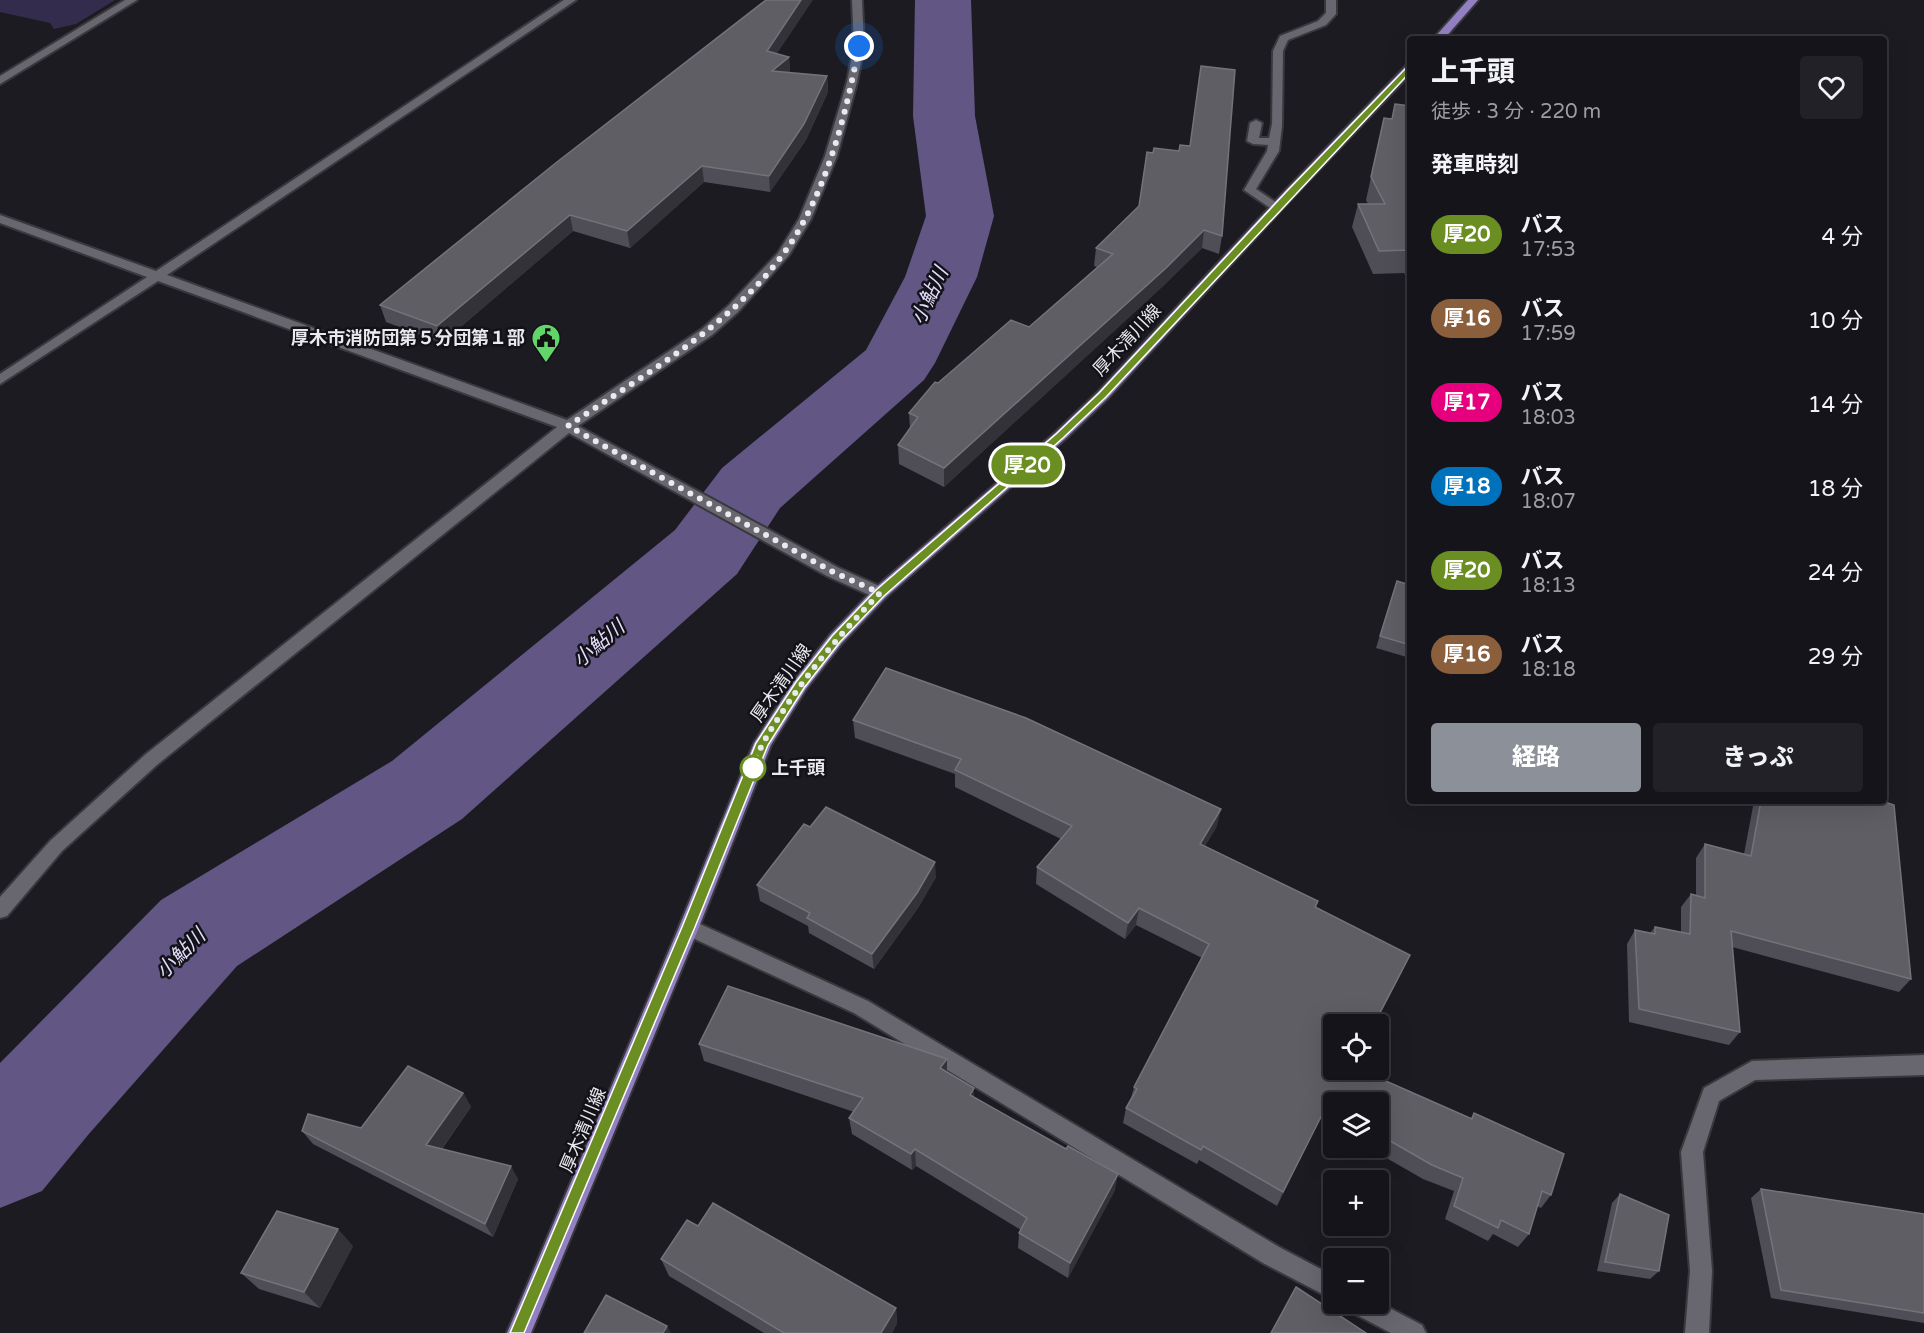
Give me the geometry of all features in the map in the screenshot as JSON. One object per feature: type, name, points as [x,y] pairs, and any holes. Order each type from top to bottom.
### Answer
[{"type":"main road","points":[[1441,36],[1473,0]]},
{"type":"main road","name":"厚木清川線","points":[[519,1333],[689,927],[763,743],[806,677],[836,639],[880,593],[1060,436],[1102,395],[1407,71]]},
{"type":"street","points":[[0,81],[132,0]]},
{"type":"street","points":[[0,380],[571,0]]},
{"type":"street","points":[[0,910],[56,846],[152,759],[575,430],[707,332],[733,309],[783,255],[806,219],[831,156],[852,82],[859,46],[857,0]]},
{"type":"street","points":[[1276,208],[1250,190],[1273,151],[1278,51],[1284,38],[1322,23],[1331,14],[1331,0]]},
{"type":"street","points":[[1256,123],[1253,141],[1274,142]]},
{"type":"street","points":[[0,219],[575,430],[833,572],[880,593]]},
{"type":"street","points":[[689,927],[861,1007],[1271,1256],[1323,1283]]},
{"type":"street","points":[[1697,1333],[1701,1271],[1692,1152],[1710,1095],[1752,1071],[1924,1065]]},
{"type":"street","points":[[1377,1314],[1410,1332]]},
{"type":"shaded area","points":[[0,0],[115,0],[76,24],[54,29],[50,23],[0,12]]},
{"type":"building","points":[[766,0],[801,0],[767,51],[789,57],[772,71],[827,76],[804,124],[769,176],[702,166],[627,231],[570,215],[437,326],[380,305],[557,162]]},
{"type":"building","points":[[1201,66],[1235,70],[1222,236],[1204,230],[1166,268],[944,468],[898,445],[918,417],[909,413],[935,382],[938,383],[1011,320],[1029,327],[1113,254],[1096,248],[1139,206],[1147,152],[1153,153],[1154,148],[1179,151],[1180,145],[1190,146]]},
{"type":"building","points":[[1395,104],[1407,106],[1407,250],[1379,251],[1358,204],[1385,204],[1371,177],[1384,118],[1392,119]]},
{"type":"building","points":[[1397,581],[1407,584],[1407,644],[1380,636]]},
{"type":"building","points":[[886,668],[1026,718],[1221,809],[1200,844],[1318,901],[1315,907],[1410,955],[1379,1014],[1323,1014],[1323,1080],[1384,1080],[1472,1119],[1474,1113],[1564,1154],[1551,1195],[1542,1191],[1529,1234],[1501,1220],[1498,1228],[1454,1206],[1463,1178],[1432,1165],[1389,1140],[1389,1092],[1323,1092],[1323,1113],[1283,1192],[1203,1146],[1201,1150],[1126,1108],[1137,1089],[1134,1087],[1209,944],[1139,908],[1128,923],[1037,867],[1072,826],[955,770],[961,759],[853,720]]},
{"type":"building","points":[[1887,803],[1894,805],[1911,979],[1731,931],[1740,1032],[1639,1009],[1635,930],[1655,934],[1655,927],[1690,934],[1691,894],[1705,898],[1705,844],[1751,856],[1760,804]]},
{"type":"building","points":[[826,807],[935,862],[917,893],[872,954],[807,918],[810,913],[757,885],[804,824],[810,827]]},
{"type":"building","points":[[728,986],[947,1059],[940,1068],[974,1088],[970,1095],[1066,1149],[1068,1146],[1118,1174],[1070,1263],[1019,1233],[1027,1218],[915,1149],[911,1154],[849,1118],[863,1098],[699,1044]]},
{"type":"building","points":[[408,1066],[463,1093],[426,1145],[511,1166],[485,1224],[302,1131],[308,1114],[361,1128]]},
{"type":"building","points":[[1761,1189],[1924,1214],[1924,1313],[1781,1290]]},
{"type":"building","points":[[1620,1194],[1669,1215],[1659,1271],[1605,1262]]},
{"type":"building","points":[[713,1203],[896,1308],[881,1333],[784,1333],[661,1259],[687,1220],[698,1226]]},
{"type":"building","points":[[277,1211],[338,1229],[304,1292],[241,1273]]},
{"type":"building","points":[[1296,1287],[1323,1305],[1323,1314],[1337,1314],[1366,1333],[1271,1333]]},
{"type":"building","points":[[606,1295],[667,1326],[663,1333],[584,1333]]},
{"type":"waterway","name":"小鮎川","points":[[0,1150],[47,1096],[199,933],[427,790],[706,552],[751,488],[897,363],[941,277],[960,216],[944,116],[943,0]]},
{"type":"bus line","name":"厚20","points":[[519,1333],[689,927],[763,743],[800,685],[836,639],[880,593],[1060,436],[1102,395],[1407,71]]},
{"type":"place","name":"厚木市消防団第５分団第１部","points":[[546,364]]},
{"type":"place","name":"上千頭","points":[[753,768]]},
{"type":"route","points":[[753,768],[763,743],[800,685],[836,639],[880,593],[833,572],[568,426],[707,332],[733,309],[783,255],[806,219],[831,156],[852,82],[859,46]]}]
